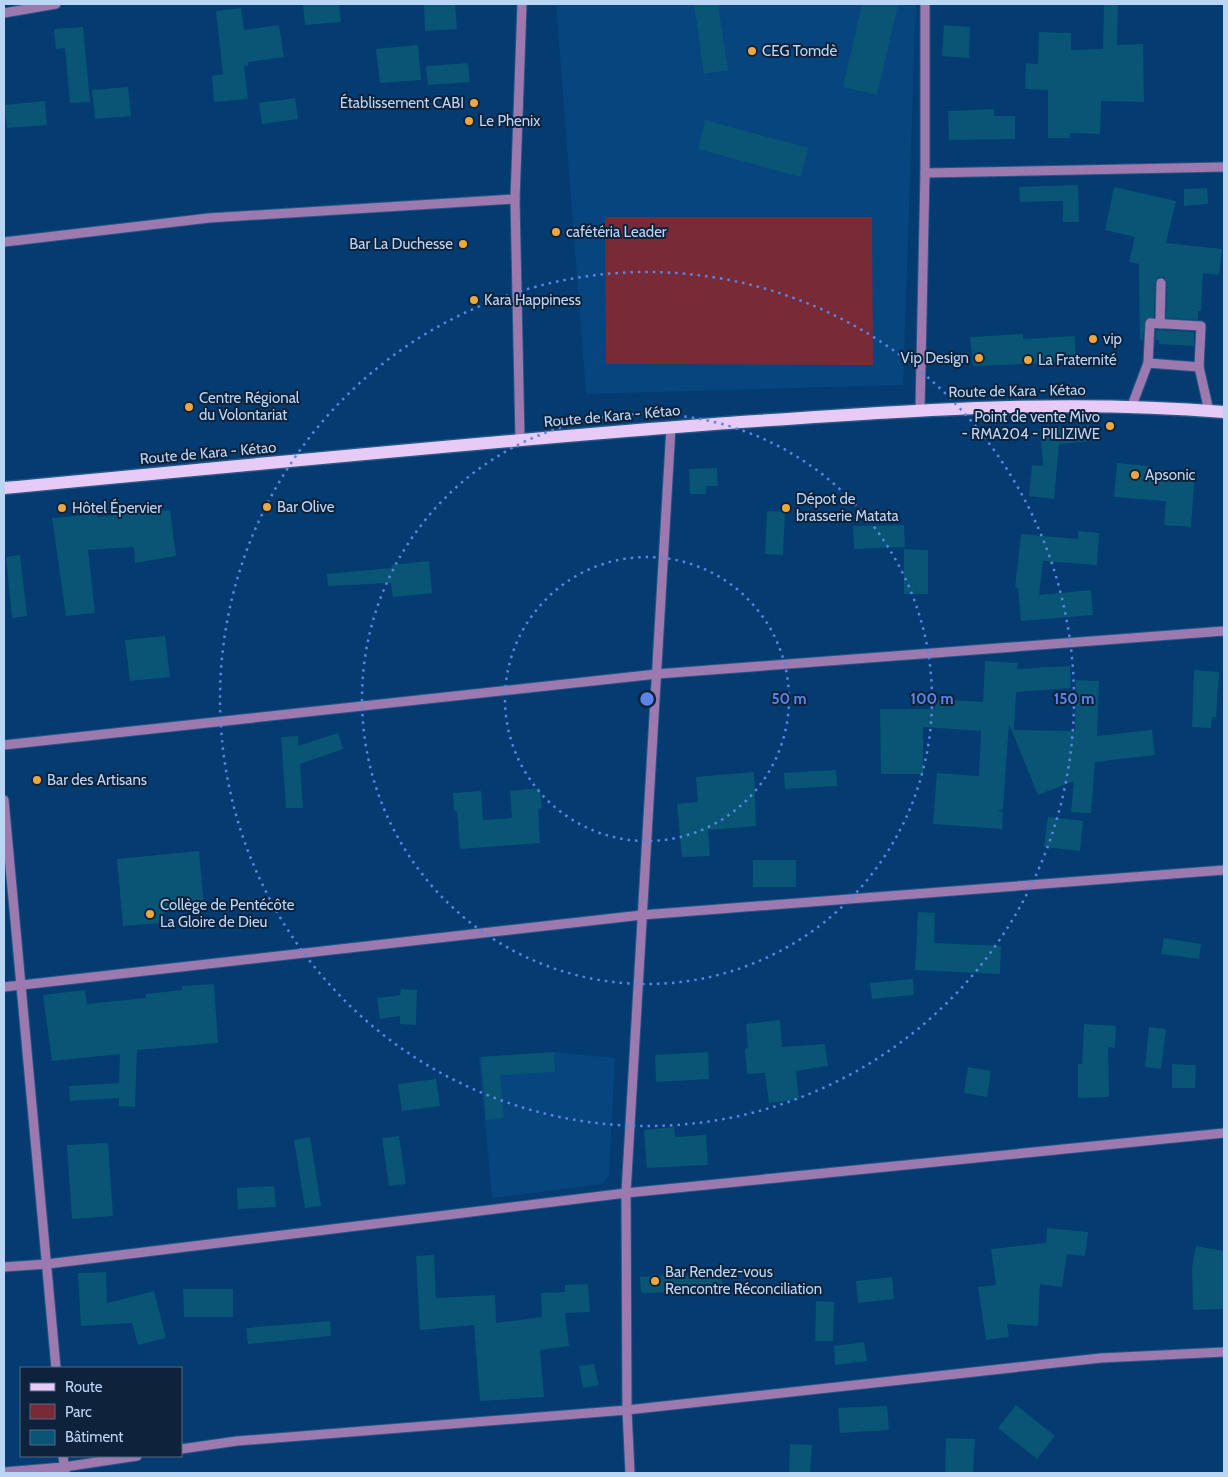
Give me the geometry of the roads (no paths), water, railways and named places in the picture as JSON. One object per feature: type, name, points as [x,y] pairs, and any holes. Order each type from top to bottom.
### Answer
[{"type":"main road","name":"Route de Kara - Kétao","points":[[4,488],[520,440],[920,409],[1036,405],[1224,412]]},
{"type":"street","points":[[4,13],[56,4]]},
{"type":"street","points":[[520,440],[515,199],[522,4]]},
{"type":"street","points":[[920,409],[925,173],[925,4]]},
{"type":"street","points":[[925,173],[1224,168]]},
{"type":"street","points":[[4,242],[209,218],[515,199]]},
{"type":"street","points":[[1160,324],[1161,284]]},
{"type":"street","points":[[1131,408],[1148,363],[1150,324],[1160,324],[1201,326],[1199,367],[1209,411]]},
{"type":"street","points":[[1148,363],[1199,367]]},
{"type":"street","points":[[630,1473],[627,1410],[626,1193],[671,427]]},
{"type":"street","points":[[4,746],[657,674],[1224,631]]},
{"type":"street","points":[[4,800],[56,1367]]},
{"type":"street","points":[[4,988],[642,915],[1224,870]]},
{"type":"street","points":[[4,1267],[47,1264],[626,1193],[1224,1133]]},
{"type":"street","points":[[182,1449],[237,1441],[627,1410],[1101,1358],[1224,1352]]},
{"type":"street","points":[[63,1457],[64,1470]]},
{"type":"street","points":[[4,1472],[64,1470],[131,1457]]},
{"type":"place","name":"CEG Tomdè","points":[[752,51]]},
{"type":"place","name":"Établissement CABI","points":[[474,103]]},
{"type":"place","name":"Le Phenix","points":[[469,121]]},
{"type":"place","name":"cafétéria Leader","points":[[556,232]]},
{"type":"place","name":"Bar La Duchesse","points":[[463,244]]},
{"type":"place","name":"Kara Happiness","points":[[474,300]]},
{"type":"place","name":"vip","points":[[1093,339]]},
{"type":"place","name":"Vip Design","points":[[979,358]]},
{"type":"place","name":"La Fraternité","points":[[1028,360]]},
{"type":"place","name":"Centre Régional du Volontariat","points":[[189,407]]},
{"type":"place","name":"Point de vente Mivo - RMA204 - PILIZIWE","points":[[1110,426]]},
{"type":"place","name":"Apsonic","points":[[1135,475]]},
{"type":"place","name":"Bar Olive","points":[[267,507]]},
{"type":"place","name":"Hôtel Épervier","points":[[62,508]]},
{"type":"place","name":"Dépot de brasserie Matata","points":[[786,508]]},
{"type":"place","name":"Bar des Artisans","points":[[37,780]]},
{"type":"place","name":"Collège de Pentécôte La Gloire de Dieu","points":[[150,914]]},
{"type":"place","name":"Bar Rendez-vous Rencontre Réconciliation","points":[[655,1281]]}]
